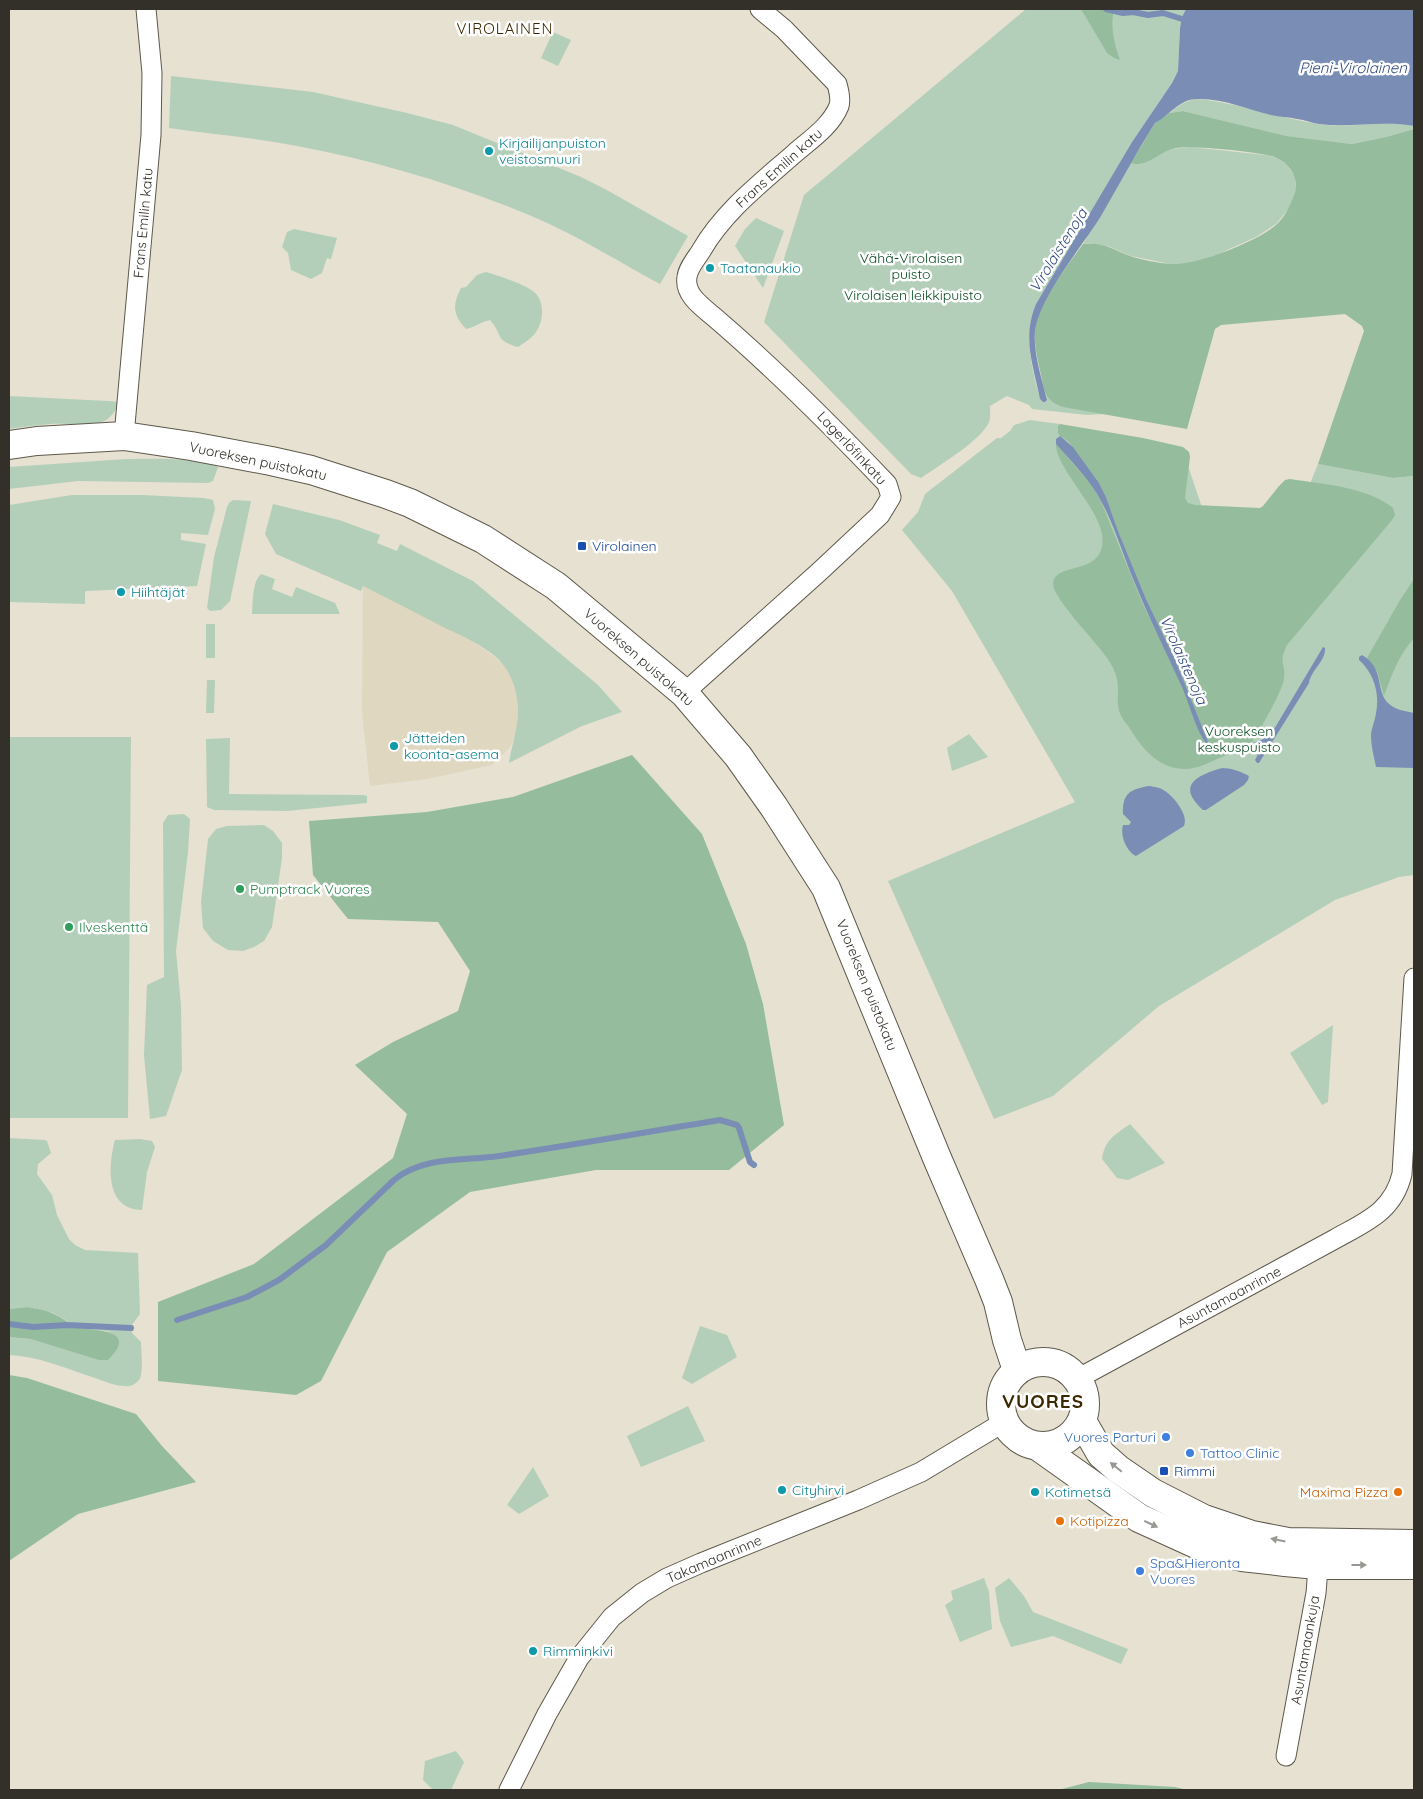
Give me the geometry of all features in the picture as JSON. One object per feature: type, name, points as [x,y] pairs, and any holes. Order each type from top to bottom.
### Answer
[{"type":"main road","name":"Vuoreksen puistokatu","points":[[9,445],[37,441],[124,436],[191,446],[303,468],[386,494],[410,503],[484,539],[556,586],[684,693],[738,756],[774,807],[826,888],[998,1302],[1029,1366]]},
{"type":"main road","points":[[1039,1447],[1056,1445],[1072,1436],[1082,1421],[1085,1410],[1083,1389],[1077,1379],[1068,1369],[1055,1363],[1029,1366],[1005,1385],[1000,1403],[1004,1422],[1012,1434],[1024,1443],[1039,1447],[1139,1518],[1205,1548],[1242,1557],[1319,1554],[1414,1544]]},
{"type":"main road","points":[[1082,1421],[1101,1454],[1118,1470],[1161,1497],[1204,1519],[1252,1534],[1288,1542],[1319,1554],[1414,1565]]},
{"type":"street","name":"Frans Emilin katu","points":[[124,436],[151,135],[152,73],[146,9]]},
{"type":"street","name":"Frans Emilin katu","points":[[694,262],[706,242],[732,209],[825,127],[839,106],[840,96],[837,84],[784,29],[760,9]]},
{"type":"street","name":"Lagerlöfinkatu","points":[[684,693],[880,515],[891,497],[887,484],[812,406],[740,339],[702,307],[689,292],[686,284],[687,274],[694,262]]},
{"type":"street","name":"Asuntamaanrinne","points":[[1077,1379],[1379,1213],[1393,1198],[1402,1174],[1414,978]]},
{"type":"street","name":"Takamaanrinne","points":[[509,1790],[547,1714],[579,1658],[612,1617],[642,1593],[667,1578],[693,1566],[850,1503],[921,1472],[1004,1422]]},
{"type":"street","name":"Asuntamaankuja","points":[[1286,1756],[1316,1593],[1319,1554]]},
{"type":"shaded area","points":[[363,585],[475,643],[503,665],[513,679],[518,701],[518,727],[511,746],[492,765],[427,779],[370,786],[362,712]]},
{"type":"green space","name":"Vähä-Virolaisen puisto","points":[[1026,9],[1186,9],[1180,28],[1178,71],[1172,83],[1132,142],[1036,304],[1032,316],[1030,352],[1034,377],[1041,401],[1046,402],[1046,396],[1050,400],[1104,414],[1087,415],[1032,409],[1029,405],[1007,396],[990,406],[989,422],[978,437],[921,478],[911,474],[764,322],[804,195]]},
{"type":"green space","points":[[1081,9],[1114,9],[1112,21],[1113,34],[1120,60],[1107,53]]},
{"type":"green space","points":[[553,32],[571,40],[558,66],[541,58]]},
{"type":"green space","points":[[171,76],[313,92],[453,125],[581,177],[688,236],[660,284],[546,222],[472,193],[415,174],[297,146],[169,128]]},
{"type":"green space","points":[[1197,99],[1318,124],[1342,126],[1402,124],[1414,126],[1414,129],[1352,144],[1287,136],[1183,111],[1169,113],[1186,102]]},
{"type":"green space","points":[[1183,111],[1287,136],[1352,144],[1414,129],[1414,476],[1393,478],[1318,464],[1364,331],[1362,326],[1345,314],[1221,325],[1215,329],[1187,429],[1063,407],[1052,402],[1046,395],[1036,348],[1035,332],[1037,321],[1047,297],[1083,244],[1101,245],[1150,261],[1182,264],[1210,257],[1255,238],[1276,225],[1283,218],[1290,205],[1296,187],[1292,172],[1282,161],[1270,156],[1258,153],[1184,147],[1170,149],[1142,163],[1131,163],[1155,123],[1169,113]]},
{"type":"green space","points":[[1191,147],[1278,158],[1287,165],[1295,177],[1296,188],[1291,206],[1276,224],[1256,237],[1216,255],[1185,264],[1170,264],[1131,256],[1110,247],[1089,243],[1083,244],[1131,163],[1140,164],[1166,151]]},
{"type":"green space","points":[[756,218],[784,231],[763,288],[735,246],[745,229]]},
{"type":"green space","points":[[294,229],[337,238],[331,259],[327,258],[322,273],[311,279],[291,270],[288,253],[282,247],[287,232]]},
{"type":"green space","points":[[486,272],[525,286],[534,292],[540,300],[542,317],[539,327],[532,337],[518,347],[502,340],[490,320],[466,329],[458,319],[455,305],[461,288],[466,287],[477,275]]},
{"type":"green space","points":[[9,396],[119,402],[110,417],[105,421],[97,423],[84,425],[35,425],[9,429]]},
{"type":"green space","name":"Vuoreksen keskuspuisto","points":[[1030,420],[1060,424],[1058,426],[1182,448],[1216,549],[1276,567],[1318,464],[1393,478],[1414,476],[1414,875],[1399,877],[1335,900],[1159,1006],[1053,1096],[994,1119],[888,881],[1075,802],[952,591],[902,530],[918,512],[925,494],[997,438],[1001,438],[1014,425]]},
{"type":"green space","points":[[1060,424],[1183,447],[1189,452],[1190,457],[1185,498],[1188,503],[1195,505],[1260,508],[1285,480],[1290,479],[1358,491],[1371,495],[1393,508],[1395,515],[1392,520],[1287,645],[1283,656],[1284,679],[1282,685],[1252,742],[1222,748],[1206,740],[1176,663],[1146,599],[1118,531],[1106,497],[1099,483],[1069,442],[1058,433],[1058,426]]},
{"type":"green space","points":[[1056,444],[1089,482],[1100,499],[1141,600],[1182,686],[1204,741],[1221,752],[1229,754],[1195,768],[1183,769],[1165,765],[1145,749],[1122,717],[1118,705],[1117,679],[1112,666],[1067,609],[1053,584],[1056,577],[1062,572],[1089,563],[1097,557],[1102,548],[1102,534],[1099,523],[1062,463],[1057,453]]},
{"type":"green space","points":[[126,459],[186,460],[218,467],[213,481],[208,483],[78,481],[9,489],[9,467]]},
{"type":"green space","points":[[72,495],[142,495],[213,500],[215,509],[208,535],[181,533],[181,540],[206,544],[197,586],[86,591],[85,604],[9,602],[9,505]]},
{"type":"green space","points":[[233,500],[251,501],[230,601],[221,610],[210,611],[207,608],[214,557],[227,507]]},
{"type":"green space","points":[[273,504],[339,520],[380,535],[377,543],[397,551],[400,544],[473,581],[598,685],[622,712],[582,726],[509,763],[517,724],[518,707],[513,682],[500,661],[471,640],[363,586],[361,591],[276,554],[265,534]]},
{"type":"green space","points":[[261,574],[275,579],[272,589],[292,597],[296,587],[335,603],[340,614],[252,614],[254,587]]},
{"type":"green space","points":[[1414,579],[1414,638],[1400,658],[1384,696],[1377,671],[1367,658]]},
{"type":"green space","points":[[206,624],[215,624],[215,658],[206,658]]},
{"type":"green space","points":[[207,680],[215,680],[214,713],[206,713]]},
{"type":"green space","points":[[969,734],[988,757],[952,771],[947,748]]},
{"type":"green space","name":"Ilveskenttä","points":[[9,737],[131,737],[128,1118],[9,1118]]},
{"type":"green space","points":[[230,738],[229,794],[363,795],[367,796],[367,803],[287,811],[214,810],[207,807],[206,739]]},
{"type":"green space","points":[[632,755],[702,834],[746,944],[763,1004],[784,1125],[729,1170],[596,1170],[470,1192],[387,1252],[321,1381],[296,1395],[158,1381],[158,1302],[254,1264],[393,1158],[407,1114],[355,1065],[393,1042],[458,1011],[470,971],[438,922],[348,919],[313,875],[309,821],[427,812],[513,797]]},
{"type":"green space","points":[[184,814],[190,819],[176,951],[181,1005],[182,1070],[166,1116],[150,1119],[144,1055],[147,985],[164,977],[163,823],[168,815]]},
{"type":"green space","name":"Pumptrack Vuores","points":[[264,825],[273,831],[282,843],[282,858],[272,927],[264,941],[254,947],[243,951],[228,950],[213,941],[203,928],[201,902],[208,839],[216,829],[227,826]]},
{"type":"green space","points":[[1333,1025],[1328,1102],[1322,1105],[1290,1053]]},
{"type":"green space","points":[[1130,1124],[1165,1163],[1128,1180],[1117,1178],[1102,1159],[1108,1142]]},
{"type":"green space","points":[[9,1138],[47,1141],[51,1153],[38,1164],[37,1174],[52,1195],[57,1215],[69,1239],[75,1245],[85,1250],[138,1253],[140,1314],[131,1326],[132,1333],[141,1342],[142,1367],[141,1377],[133,1385],[121,1386],[42,1360],[9,1355],[9,1337],[31,1339],[110,1332],[76,1326],[53,1313],[28,1307],[9,1309]]},
{"type":"green space","points":[[140,1139],[152,1141],[155,1147],[147,1172],[142,1210],[130,1208],[121,1202],[115,1194],[111,1173],[115,1140]]},
{"type":"green space","points":[[28,1307],[57,1315],[75,1326],[110,1333],[116,1336],[119,1342],[117,1349],[108,1360],[99,1360],[31,1339],[9,1337],[9,1309]]},
{"type":"green space","points":[[700,1326],[727,1335],[737,1357],[692,1384],[682,1378]]},
{"type":"green space","points":[[9,1375],[27,1378],[136,1414],[162,1446],[196,1482],[78,1514],[9,1561]]},
{"type":"green space","points":[[688,1406],[705,1441],[641,1467],[627,1436]]},
{"type":"green space","points":[[533,1467],[549,1496],[519,1514],[507,1505]]},
{"type":"green space","points":[[984,1578],[989,1592],[992,1629],[960,1642],[945,1605],[953,1600],[951,1591]]},
{"type":"green space","points":[[1009,1578],[1024,1596],[1033,1612],[1128,1649],[1121,1664],[1053,1636],[1011,1647],[1000,1621],[995,1588]]},
{"type":"green space","points":[[456,1751],[464,1762],[451,1790],[433,1790],[423,1780],[425,1761]]},
{"type":"green space","points":[[1089,1782],[1175,1787],[1188,1790],[1058,1790]]},
{"type":"water","name":"Pieni-Virolainen","points":[[1186,9],[1414,9],[1414,126],[1402,124],[1319,124],[1271,115],[1225,102],[1206,99],[1191,100],[1175,108],[1155,123],[1101,216],[1062,272],[1044,303],[1035,332],[1038,366],[1047,400],[1043,402],[1040,399],[1034,374],[1029,340],[1032,316],[1036,304],[1132,142],[1172,83],[1178,71],[1180,28]]},
{"type":"water","points":[[1060,436],[1073,447],[1099,483],[1106,497],[1146,599],[1176,662],[1208,742],[1215,746],[1231,747],[1247,745],[1270,736],[1323,647],[1325,648],[1325,653],[1312,674],[1309,683],[1259,763],[1255,760],[1263,745],[1262,743],[1236,752],[1223,753],[1216,751],[1205,742],[1139,594],[1108,514],[1088,481],[1056,444],[1056,439]]},
{"type":"water","points":[[1362,655],[1374,666],[1384,698],[1388,703],[1397,709],[1414,713],[1414,768],[1376,767],[1371,736],[1377,706],[1376,691],[1369,671],[1359,660],[1359,657]]},
{"type":"water","points":[[1222,768],[1232,769],[1249,776],[1248,780],[1244,785],[1206,810],[1203,810],[1195,801],[1190,788],[1198,778]]},
{"type":"water","points":[[1149,786],[1157,787],[1172,797],[1183,812],[1185,822],[1184,826],[1136,856],[1129,850],[1123,838],[1123,825],[1129,825],[1131,822],[1123,814],[1124,801],[1129,793]]},
{"type":"waterway","points":[[1106,9],[1123,13],[1133,12],[1148,15],[1163,13],[1182,19]]},
{"type":"waterway","points":[[177,1320],[247,1297],[279,1280],[326,1245],[394,1180],[405,1172],[430,1163],[499,1156],[720,1120],[737,1125],[750,1162],[754,1165]]},
{"type":"waterway","points":[[9,1324],[33,1327],[67,1325],[131,1328]]},
{"type":"place","name":"Kirjailijanpuiston veistosmuuri","points":[[489,151]]},
{"type":"place","name":"Taatanaukio","points":[[710,268]]},
{"type":"place","name":"Virolainen","points":[[582,546]]},
{"type":"place","name":"Hiihtäjät","points":[[121,592]]},
{"type":"place","name":"Jätteiden koonta-asema","points":[[394,746]]},
{"type":"place","name":"Pumptrack Vuores","points":[[240,889]]},
{"type":"place","name":"Ilveskenttä","points":[[69,927]]},
{"type":"place","name":"Vuores Parturi","points":[[1166,1437]]},
{"type":"place","name":"Tattoo Clinic","points":[[1190,1453]]},
{"type":"place","name":"Rimmi","points":[[1164,1471]]},
{"type":"place","name":"Cityhirvi","points":[[782,1490]]},
{"type":"place","name":"Kotimetsä","points":[[1035,1492]]},
{"type":"place","name":"Maxima Pizza","points":[[1398,1492]]},
{"type":"place","name":"Kotipizza","points":[[1060,1521]]},
{"type":"place","name":"Spa&Hieronta Vuores","points":[[1140,1571]]},
{"type":"place","name":"Rimminkivi","points":[[533,1651]]},
{"type":"district","name":"VIROLAINEN","points":[[505,28]]},
{"type":"district","name":"VUORES","points":[[1043,1401]]},
{"type":"water label","name":"Virolaistenoja","points":[[1058,250]]},
{"type":"water label","name":"Virolaistenoja","points":[[1184,660]]},
{"type":"park label","name":"Virolaisen leikkipuisto","points":[[913,295]]}]
